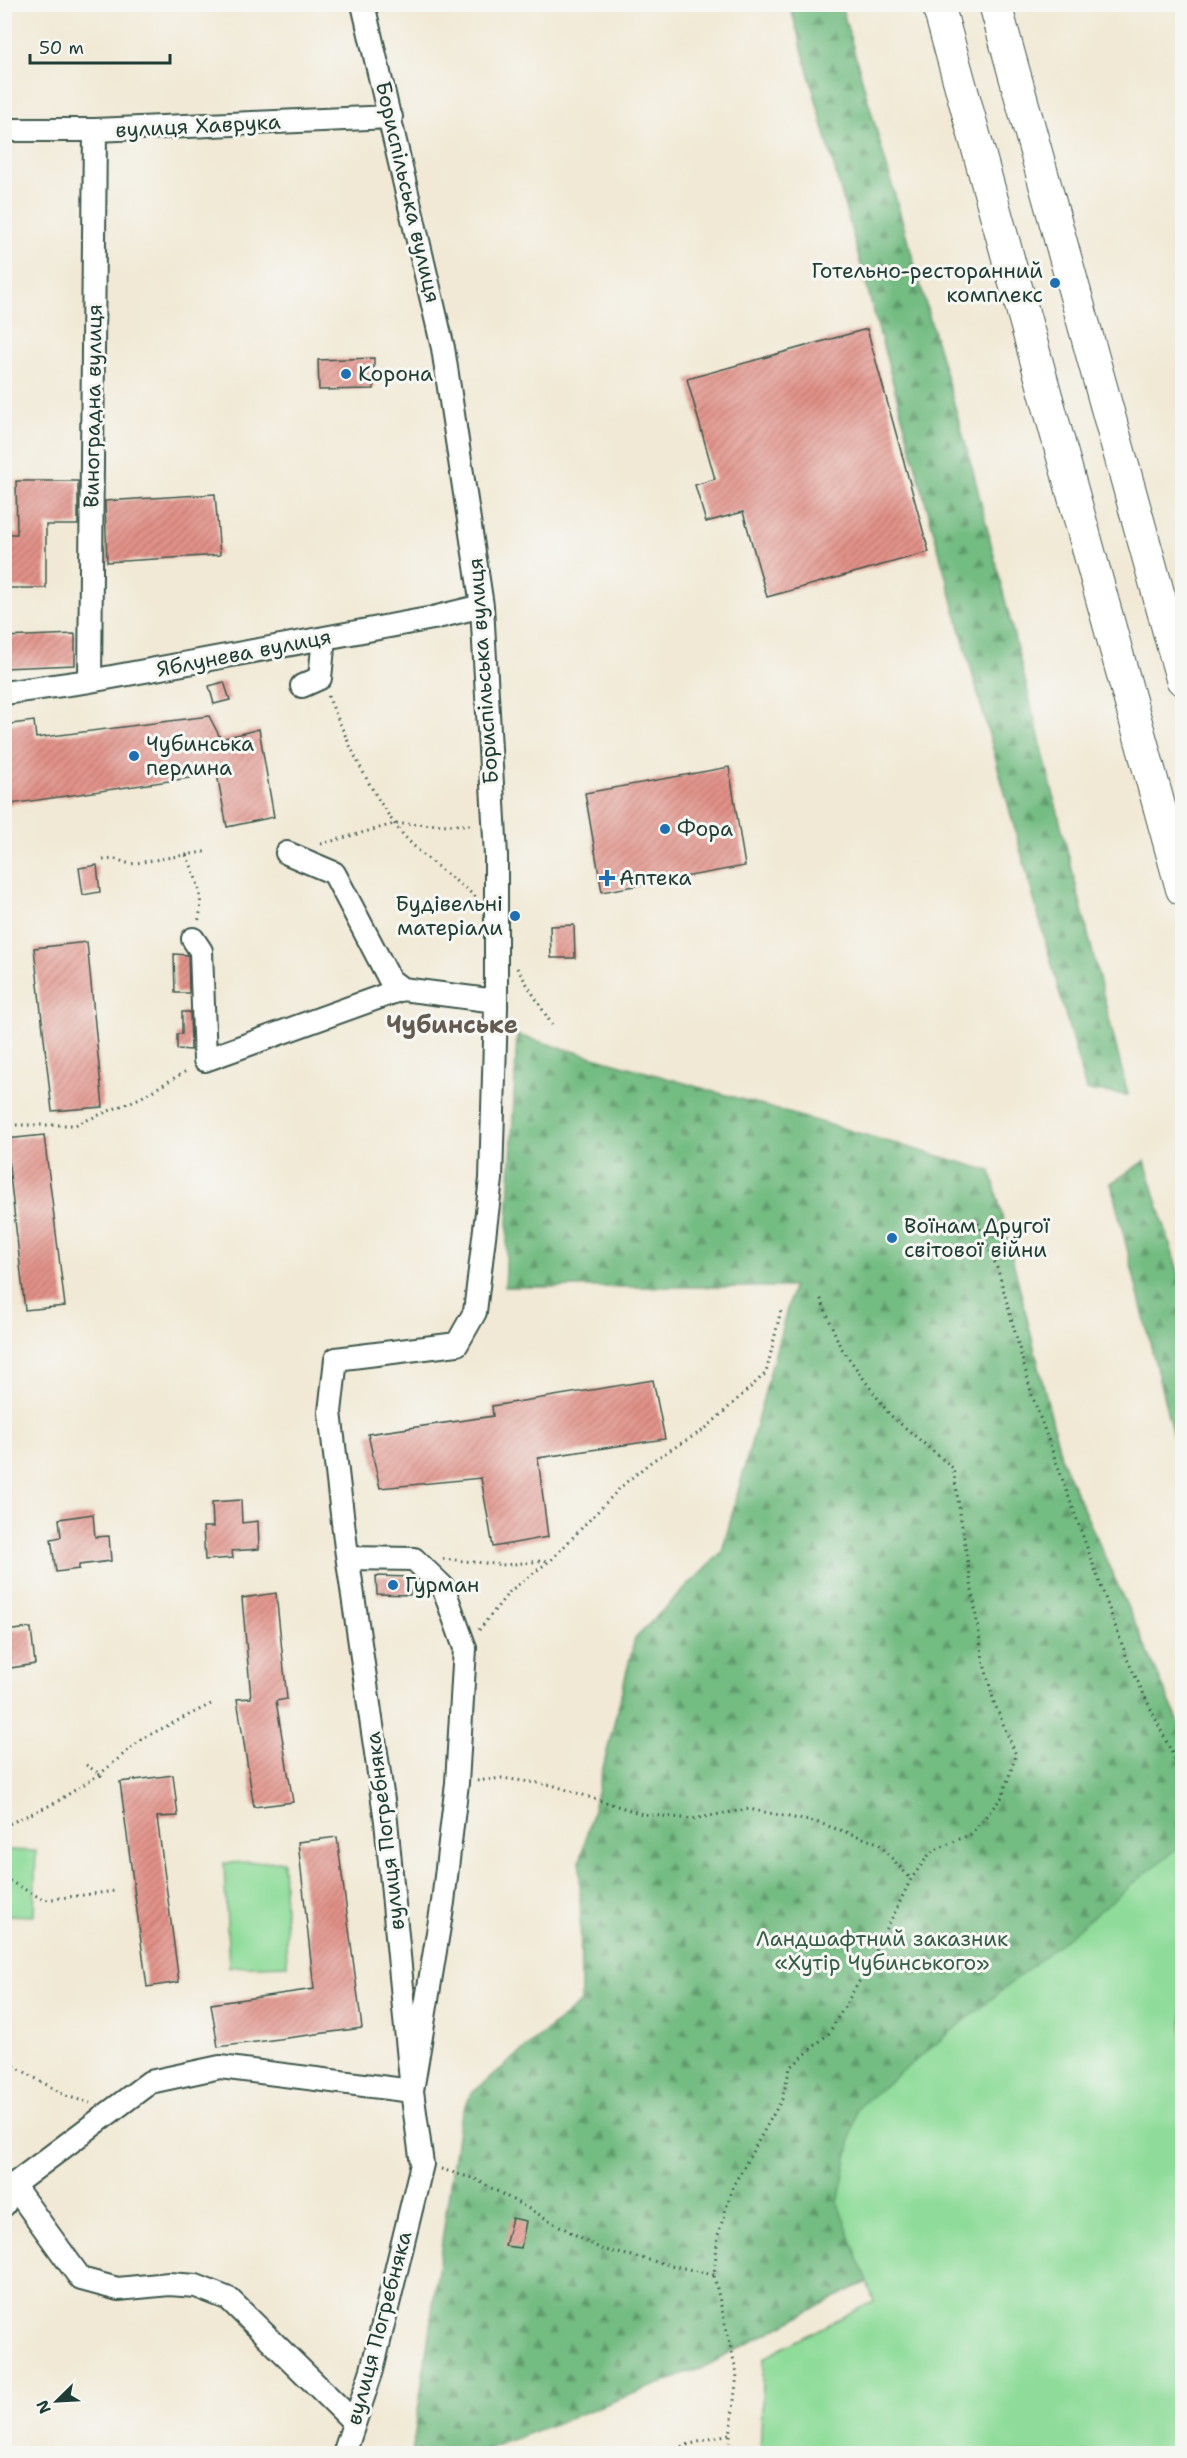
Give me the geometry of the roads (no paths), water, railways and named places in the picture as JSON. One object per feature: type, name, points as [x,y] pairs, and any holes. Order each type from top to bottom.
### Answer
[{"type":"highway","points":[[938,4],[1182,889]]},
{"type":"highway","points":[[995,4],[1182,679]]},
{"type":"street","name":"Бориспільська вулиця","points":[[363,4],[392,117],[443,348],[482,606],[494,826],[496,1001],[491,1179],[475,1312]]},
{"type":"street","name":"вулиця Хаврука","points":[[4,130],[96,130],[392,117]]},
{"type":"street","name":"Виноградна вулиця","points":[[90,681],[96,130]]},
{"type":"street","name":"Яблунева вулиця","points":[[4,693],[90,681],[482,606]]},
{"type":"street","points":[[311,682],[324,638]]},
{"type":"street","points":[[287,853],[334,873],[390,980],[402,989]]},
{"type":"street","points":[[193,939],[201,951],[205,1060],[402,989],[496,1001]]},
{"type":"street","name":"вулиця Погребняка","points":[[344,2454],[372,2370],[422,2164],[412,2091],[386,1821],[348,1558],[330,1412],[336,1359],[458,1344],[475,1312]]},
{"type":"street","points":[[348,1558],[414,1559],[443,1587],[465,1648],[457,1783],[443,1902],[412,2091],[220,2067],[150,2082],[112,2109],[9,2195],[81,2279],[118,2289],[169,2284],[196,2286],[229,2299],[354,2422]]},
{"type":"place","name":"Готельно-ресторанний комплекс","points":[[1055,283]]},
{"type":"place","name":"Корона","points":[[346,374]]},
{"type":"place","name":"Чубинська перлина","points":[[134,756]]},
{"type":"place","name":"Фора","points":[[665,829]]},
{"type":"place","name":"Аптека","points":[[607,878]]},
{"type":"place","name":"Будівельні матеріали","points":[[515,916]]},
{"type":"place","name":"Воїнам Другої світової війни","points":[[892,1238]]},
{"type":"place","name":"Гурман","points":[[393,1585]]},
{"type":"district","name":"Чубинське","points":[[452,1025]]},
{"type":"park label","name":"Ландшафтний заказник «Хутір Чубинського»","points":[[882,1951]]}]
